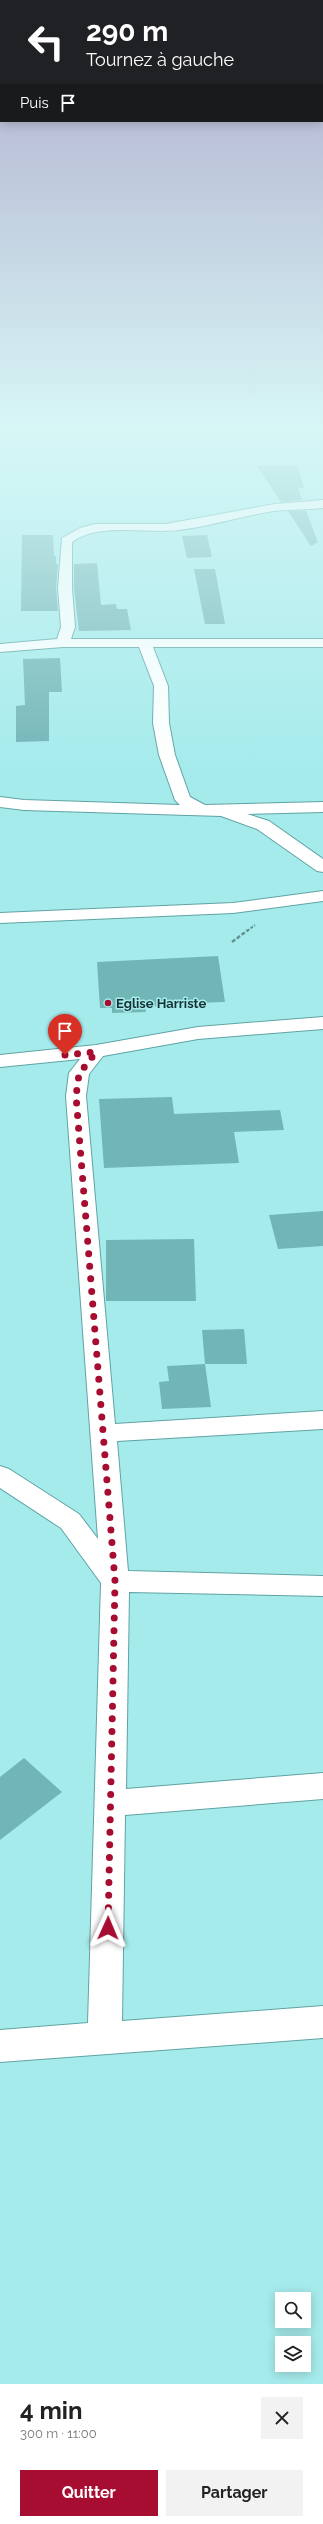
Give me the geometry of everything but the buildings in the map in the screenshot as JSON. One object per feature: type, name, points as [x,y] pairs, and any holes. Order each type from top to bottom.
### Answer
[{"type":"street","points":[[63,643],[68,627],[65,588],[66,543]]},
{"type":"street","points":[[0,648],[63,643],[323,642]]},
{"type":"street","points":[[144,643],[161,686],[161,723],[170,761],[183,800],[202,810],[323,807]]},
{"type":"street","points":[[0,802],[24,805],[223,811],[263,824],[323,867]]},
{"type":"street","points":[[0,918],[233,908],[323,896]]},
{"type":"street","points":[[1,1062],[96,1052],[198,1033],[323,1023]]},
{"type":"street","points":[[96,1052],[79,1074],[76,1096],[115,1581],[105,2038]]},
{"type":"street","points":[[103,1433],[323,1420]]},
{"type":"street","points":[[0,1475],[70,1521],[115,1581]]},
{"type":"street","points":[[115,1581],[323,1586]]},
{"type":"street","points":[[111,1803],[323,1786]]},
{"type":"street","points":[[0,2046],[323,2022]]},
{"type":"place","name":"Eglise Harriste","points":[[108,1003]]},
{"type":"route","points":[[65,1055],[96,1052],[79,1074],[76,1096],[115,1581],[108,1928]]}]
